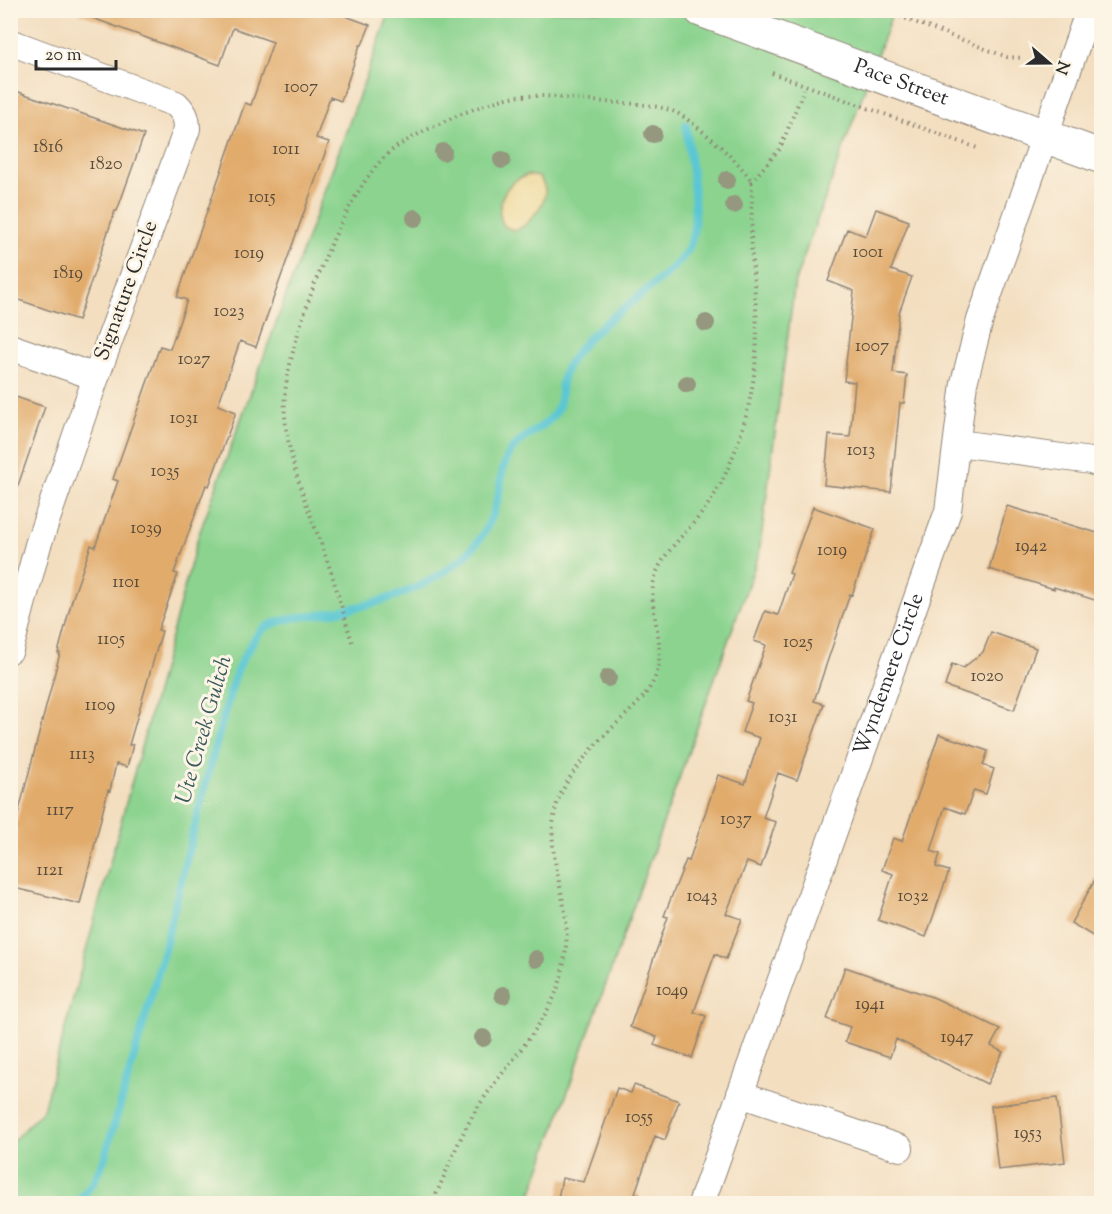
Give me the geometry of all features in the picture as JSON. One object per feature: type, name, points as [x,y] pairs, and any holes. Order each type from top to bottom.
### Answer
[{"type":"main road","name":"Pace Street","points":[[701,10],[1101,157]]},
{"type":"street","name":"Wyndemere Circle","points":[[701,1203],[948,511],[964,383],[971,353],[984,309],[1089,10]]},
{"type":"street","name":"Signature Circle","points":[[10,42],[176,104],[186,114],[187,129],[96,377],[38,545],[10,650]]},
{"type":"street","points":[[10,347],[96,377]]},
{"type":"street","points":[[958,444],[1091,461],[1101,465]]},
{"type":"street","points":[[740,1094],[900,1148]]},
{"type":"path","points":[[882,10],[1007,57],[1024,58]]},
{"type":"path","points":[[772,73],[980,149]]},
{"type":"path","points":[[751,182],[780,148],[804,89]]},
{"type":"path","points":[[352,642],[296,469],[285,408],[286,384],[296,338],[332,245],[362,186],[385,156],[400,144],[492,102],[514,97],[544,95],[646,106],[670,110],[688,119],[733,160],[751,182],[756,355],[751,391],[741,429],[726,470],[711,499],[672,546],[655,576],[652,594],[660,649],[657,674],[653,684],[635,707],[607,733],[576,771],[563,790],[556,806],[552,839],[557,879],[566,916],[567,938],[564,965],[556,992],[542,1018],[473,1115],[432,1203]]},
{"type":"green space","points":[[390,11],[893,11],[795,281],[759,554],[528,1203],[11,1203],[10,1144],[43,1110],[198,537]]},
{"type":"sand","points":[[528,175],[539,177],[542,181],[545,190],[544,199],[528,222],[518,229],[511,230],[504,226],[501,218],[503,195],[513,183]]},
{"type":"building","points":[[80,10],[329,10],[370,25],[360,45],[341,101],[330,97],[316,138],[329,142],[256,347],[240,341],[218,405],[236,412],[174,573],[178,574],[158,630],[162,631],[129,745],[133,745],[127,767],[116,764],[80,904],[10,887],[10,851],[17,827],[15,826],[72,600],[91,545],[95,547],[118,481],[113,479],[160,346],[170,349],[187,300],[177,297],[245,103],[251,105],[273,42],[233,28],[220,65],[79,13]]},
{"type":"building","points":[[10,89],[144,135],[78,320],[10,297]]},
{"type":"building","points":[[876,209],[909,221],[891,270],[912,277],[899,313],[893,373],[907,375],[904,403],[900,403],[891,492],[824,485],[829,435],[850,437],[855,382],[844,381],[854,291],[828,281],[847,229],[866,236]]},
{"type":"building","points":[[10,395],[45,407],[14,497],[10,497]]},
{"type":"building","points":[[1007,506],[1101,534],[1101,602],[989,569]]},
{"type":"building","points":[[813,507],[875,529],[852,595],[850,594],[814,701],[824,704],[797,780],[778,773],[763,818],[776,822],[761,867],[747,862],[726,914],[742,919],[726,959],[715,954],[694,1012],[706,1016],[692,1058],[654,1045],[657,1037],[630,1027],[668,917],[664,916],[686,860],[689,861],[718,775],[745,784],[760,738],[742,732],[752,703],[746,701],[766,645],[754,641],[765,611],[778,615],[792,574],[789,573]]},
{"type":"building","points":[[991,632],[1036,648],[1014,710],[945,686],[952,664],[963,668],[983,652]]},
{"type":"building","points":[[939,734],[988,751],[983,765],[994,769],[986,794],[974,790],[965,814],[945,807],[931,851],[940,854],[936,867],[949,871],[926,937],[878,920],[893,874],[882,870],[893,838],[902,841]]},
{"type":"building","points":[[1101,869],[1101,941],[1071,923]]},
{"type":"building","points":[[845,967],[935,998],[1000,1029],[991,1046],[1003,1052],[987,1084],[896,1039],[890,1057],[845,1042],[850,1027],[827,1019]]},
{"type":"building","points":[[634,1085],[679,1101],[665,1140],[655,1136],[635,1193],[639,1194],[638,1203],[557,1203],[562,1178],[584,1182],[617,1088],[631,1093]]},
{"type":"building","points":[[1057,1098],[1065,1162],[998,1170],[991,1106]]},
{"type":"waterway","name":"Ute Creek Gultch","points":[[76,1204],[93,1183],[104,1160],[158,972],[229,698],[246,653],[255,638],[266,627],[293,618],[370,604],[401,594],[416,588],[454,565],[471,550],[484,532],[494,512],[507,457],[516,445],[554,415],[559,405],[564,375],[575,354],[602,326],[673,268],[689,247],[693,235],[695,205],[686,125]]}]
